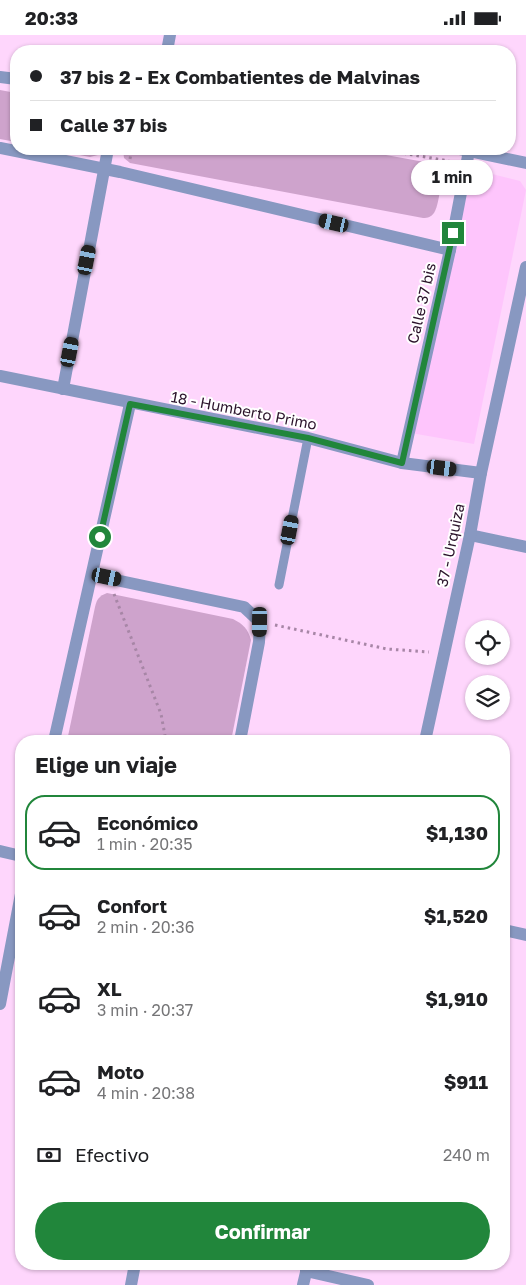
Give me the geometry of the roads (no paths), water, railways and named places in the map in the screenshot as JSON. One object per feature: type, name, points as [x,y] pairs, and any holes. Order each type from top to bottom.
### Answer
[{"type":"street","points":[[36,155],[104,168],[450,250]]},
{"type":"street","points":[[63,389],[107,155]]},
{"type":"street","name":"Calle 37 bis","points":[[402,463],[450,250],[467,164],[465,155]]},
{"type":"street","points":[[488,155],[526,163]]},
{"type":"street","name":"37 - Urquiza","points":[[425,735],[470,535],[481,473],[526,267]]},
{"type":"street","name":"18 - Humberto Primo","points":[[0,377],[308,438],[402,463],[481,473]]},
{"type":"street","points":[[55,735],[130,404]]},
{"type":"street","points":[[470,535],[526,547]]},
{"type":"street","points":[[92,575],[244,607],[260,622],[259,642],[241,735]]},
{"type":"street","points":[[0,851],[15,854]]},
{"type":"street","points":[[0,1004],[15,925]]},
{"type":"street","points":[[510,931],[526,935]]},
{"type":"street","points":[[130,1285],[134,1270]]},
{"type":"street","points":[[303,1285],[306,1270]]},
{"type":"street","points":[[317,1270],[368,1285]]},
{"type":"lane","points":[[280,585],[308,438]]}]
